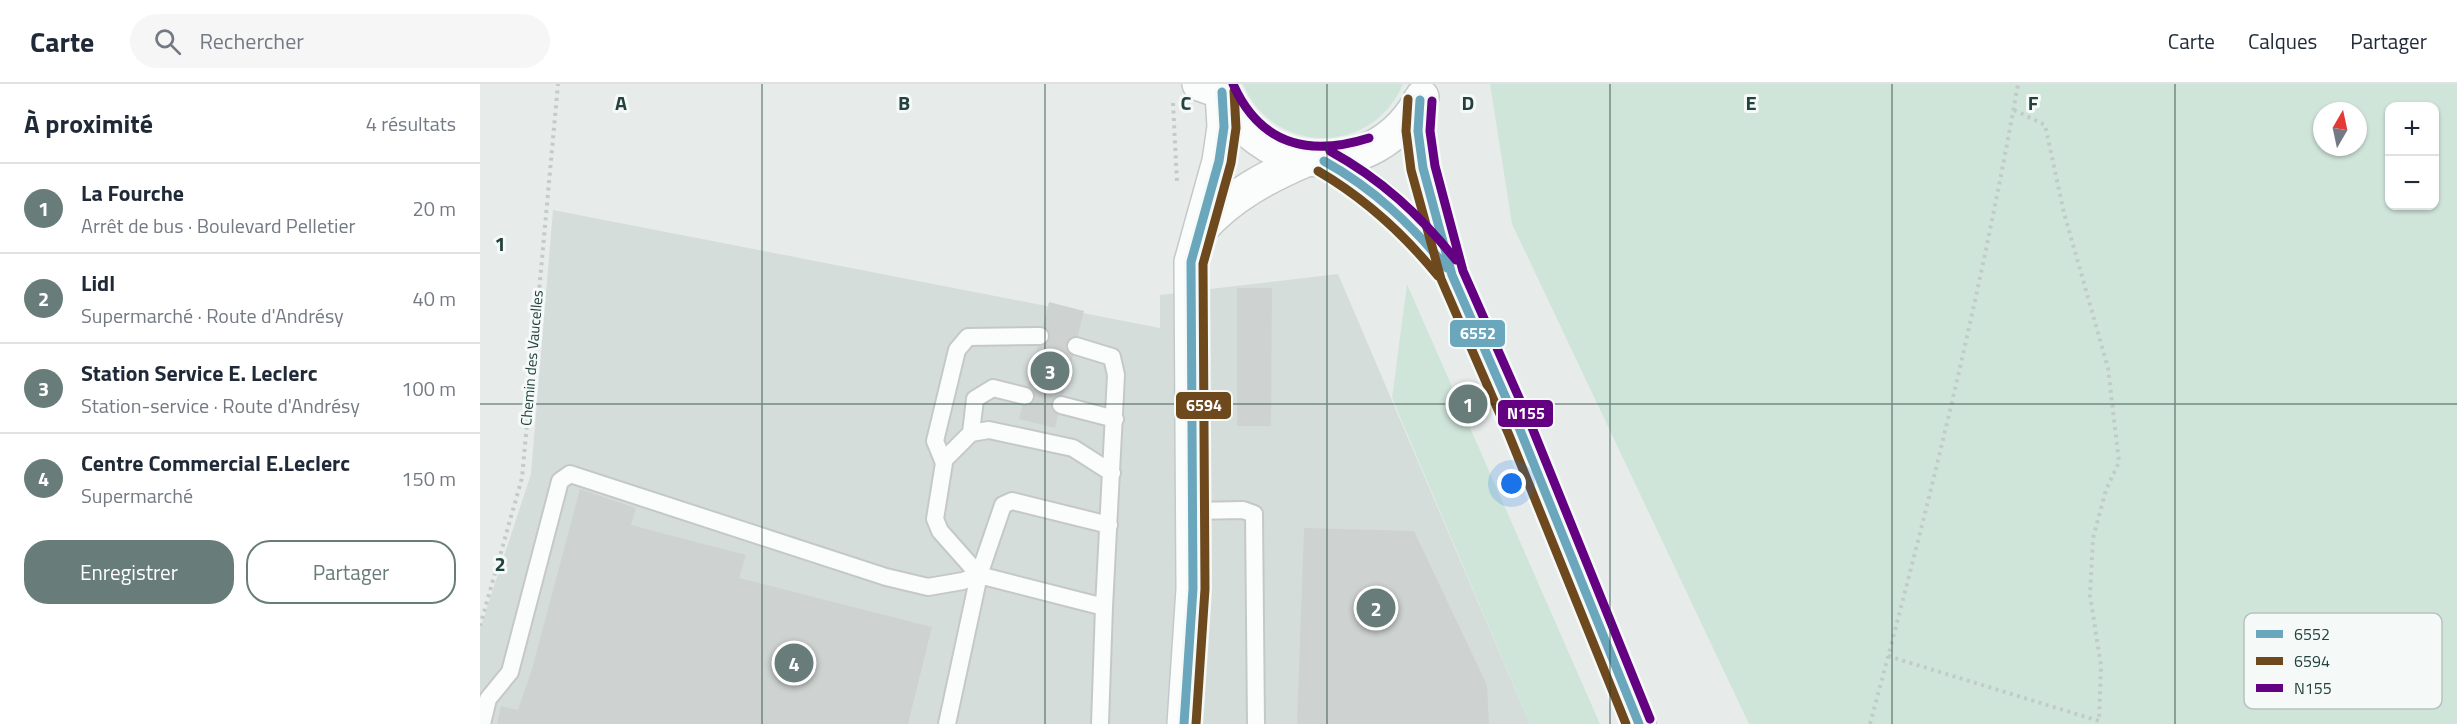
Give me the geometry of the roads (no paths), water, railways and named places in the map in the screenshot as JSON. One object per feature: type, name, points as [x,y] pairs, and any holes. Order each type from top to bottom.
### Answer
[{"type":"main road","points":[[1203,88],[1259,139],[1286,154],[1316,160],[1349,158],[1381,144],[1401,128],[1423,92]]},
{"type":"main road","points":[[1184,724],[1193,589],[1191,262],[1210,200],[1224,127],[1203,88]]},
{"type":"main road","points":[[1423,92],[1418,131],[1423,168],[1452,275],[1520,430],[1639,724]]},
{"type":"main road","points":[[1200,231],[1215,213],[1246,190],[1316,160],[1362,183],[1400,213],[1452,275]]},
{"type":"lane","points":[[1040,336],[968,337],[957,350],[935,441],[943,461],[936,519],[940,531],[979,575],[1104,607]]},
{"type":"lane","points":[[1076,345],[1112,357],[1116,375],[1100,724]]},
{"type":"lane","points":[[971,433],[975,399],[993,388],[1025,396]]},
{"type":"lane","points":[[1060,405],[1115,419]]},
{"type":"lane","points":[[943,461],[971,433],[989,430],[1072,448],[1112,473]]},
{"type":"lane","points":[[482,724],[488,699],[510,672],[560,481],[570,474],[886,577],[928,587],[963,581],[979,575]]},
{"type":"lane","points":[[947,724],[979,575],[1003,505],[1012,501],[1109,525]]},
{"type":"lane","points":[[1193,510],[1243,510],[1254,514],[1256,724]]},
{"type":"place","name":"Station Service E. Leclerc","points":[[1050,371]]},
{"type":"place","name":"La Fourche","points":[[1468,404]]},
{"type":"place","name":"Lidl","points":[[1376,608]]},
{"type":"place","name":"Centre Commercial E.Leclerc","points":[[794,663]]}]
